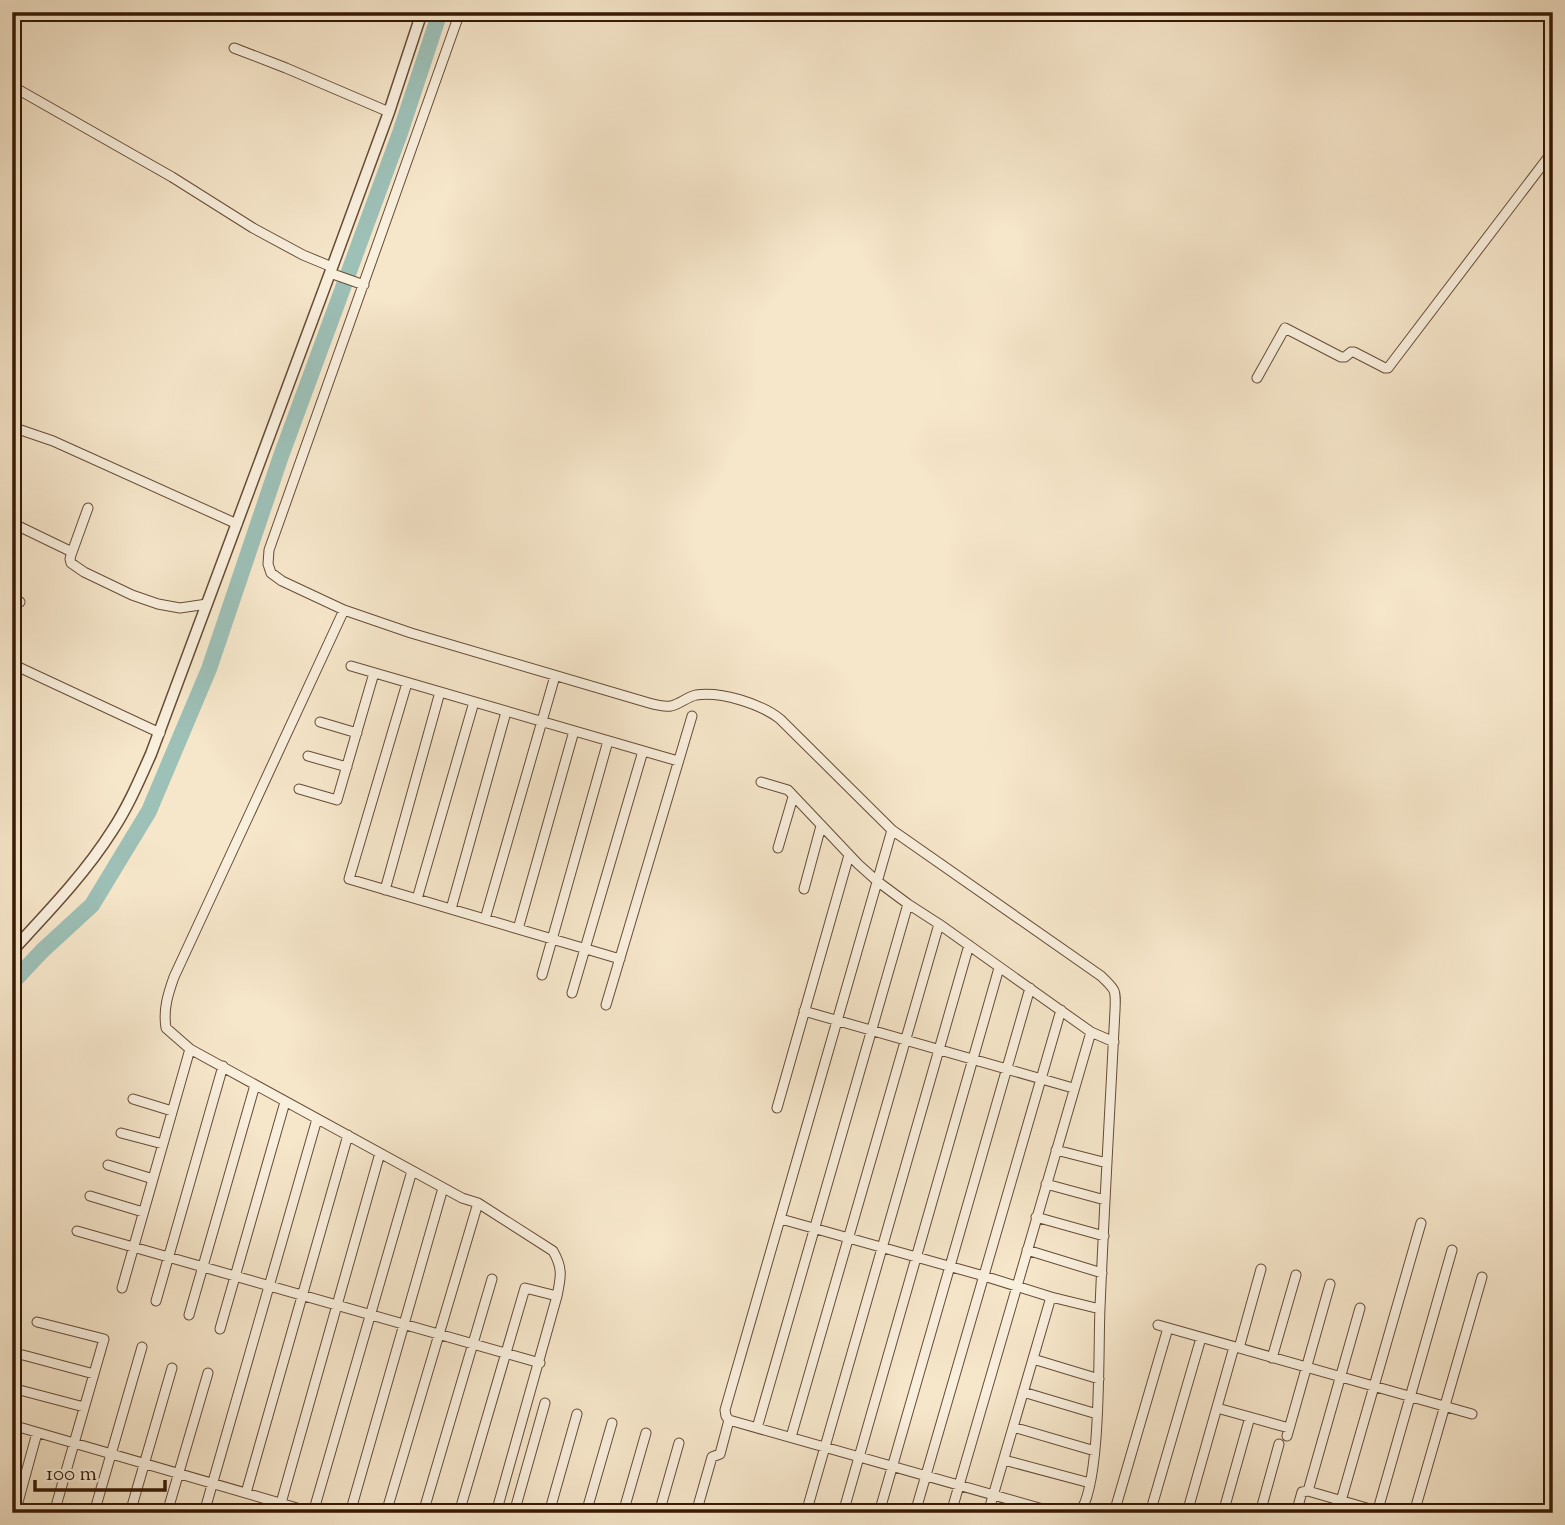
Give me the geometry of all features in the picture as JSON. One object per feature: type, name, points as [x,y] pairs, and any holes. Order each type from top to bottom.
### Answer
[{"type":"street","points":[[12,951],[77,879],[111,833],[137,787],[160,733],[332,272],[422,12]]},
{"type":"street","points":[[460,12],[359,283],[269,550],[268,564],[271,573],[282,581],[344,610],[411,633],[663,706],[671,706],[695,695],[708,695],[747,702],[770,711],[892,830],[1112,986],[1116,993],[1097,1413],[1090,1483],[1084,1507],[1079,1513]]},
{"type":"street","points":[[234,48],[389,112]]},
{"type":"street","points":[[12,86],[172,177],[253,228],[332,272],[359,283]]},
{"type":"street","points":[[1257,377],[1285,328],[1341,357],[1354,352],[1388,368],[1553,151]]},
{"type":"street","points":[[12,428],[53,441],[237,524]]},
{"type":"street","points":[[88,508],[72,552],[71,563],[132,595],[158,604],[180,608],[207,604]]},
{"type":"street","points":[[12,523],[72,552]]},
{"type":"street","points":[[344,610],[174,977],[165,1005],[166,1028],[190,1049],[443,1188],[478,1203],[553,1251],[561,1269],[557,1296],[496,1513]]},
{"type":"street","points":[[12,664],[160,733]]},
{"type":"street","points":[[351,666],[678,761]]},
{"type":"street","points":[[299,789],[337,800],[374,673]]},
{"type":"street","points":[[485,919],[555,676]]},
{"type":"street","points":[[407,683],[349,879],[620,959]]},
{"type":"street","points":[[386,890],[440,692]]},
{"type":"street","points":[[417,899],[474,702]]},
{"type":"street","points":[[451,909],[506,712]]},
{"type":"street","points":[[606,1005],[692,716]]},
{"type":"street","points":[[320,722],[357,733]]},
{"type":"street","points":[[518,929],[575,732]]},
{"type":"street","points":[[542,975],[608,741]]},
{"type":"street","points":[[572,993],[643,751]]},
{"type":"street","points":[[308,756],[347,767]]},
{"type":"street","points":[[761,782],[788,790],[849,855],[877,881],[908,904],[1091,1032],[1114,1042]]},
{"type":"street","points":[[778,848],[793,797]]},
{"type":"street","points":[[804,889],[821,826]]},
{"type":"street","points":[[892,830],[725,1410],[726,1416],[730,1420],[757,1428],[993,1495],[1025,1508],[1057,1513]]},
{"type":"street","points":[[776,1108],[849,855]]},
{"type":"street","points":[[757,1428],[908,904]]},
{"type":"street","points":[[791,1437],[939,924]]},
{"type":"street","points":[[806,1513],[969,945]]},
{"type":"street","points":[[843,1513],[999,968]]},
{"type":"street","points":[[879,1513],[1030,988]]},
{"type":"street","points":[[915,1513],[1061,1010]]},
{"type":"street","points":[[804,1011],[1073,1088]]},
{"type":"street","points":[[951,1513],[1091,1032]]},
{"type":"street","points":[[122,1288],[190,1049]]},
{"type":"street","points":[[156,1301],[223,1066]]},
{"type":"street","points":[[189,1315],[255,1086]]},
{"type":"street","points":[[133,1099],[172,1111]]},
{"type":"street","points":[[220,1329],[285,1102]]},
{"type":"street","points":[[204,1513],[317,1119]]},
{"type":"street","points":[[121,1132],[163,1144]]},
{"type":"street","points":[[246,1493],[348,1135]]},
{"type":"street","points":[[1056,1150],[1107,1163]]},
{"type":"street","points":[[281,1503],[380,1153]]},
{"type":"street","points":[[108,1165],[153,1179]]},
{"type":"street","points":[[12,1425],[313,1513],[412,1171]]},
{"type":"street","points":[[1046,1184],[1105,1200]]},
{"type":"street","points":[[350,1513],[443,1188]]},
{"type":"street","points":[[90,1196],[144,1212]]},
{"type":"street","points":[[386,1513],[478,1203]]},
{"type":"street","points":[[1036,1217],[1104,1236]]},
{"type":"street","points":[[781,1219],[1100,1309]]},
{"type":"street","points":[[1341,1501],[1421,1223]]},
{"type":"street","points":[[77,1231],[540,1363]]},
{"type":"street","points":[[1296,1513],[1302,1492],[1308,1491],[1377,1512],[1451,1250]]},
{"type":"street","points":[[1027,1251],[1102,1273]]},
{"type":"street","points":[[1187,1513],[1261,1269]]},
{"type":"street","points":[[1272,1358],[1296,1275]]},
{"type":"street","points":[[1414,1513],[1482,1277]]},
{"type":"street","points":[[423,1513],[492,1279]]},
{"type":"street","points":[[1217,1408],[1288,1432],[1330,1284]]},
{"type":"street","points":[[459,1513],[525,1288],[557,1296]]},
{"type":"street","points":[[988,1513],[1051,1297]]},
{"type":"street","points":[[1308,1491],[1360,1308]]},
{"type":"street","points":[[37,1322],[104,1339],[54,1513]]},
{"type":"street","points":[[1114,1513],[1163,1327],[1472,1415]]},
{"type":"street","points":[[1150,1513],[1201,1338]]},
{"type":"street","points":[[94,1513],[142,1347]]},
{"type":"street","points":[[23,1355],[94,1374]]},
{"type":"street","points":[[1033,1359],[1099,1378]]},
{"type":"street","points":[[130,1513],[172,1368]]},
{"type":"street","points":[[167,1513],[208,1373]]},
{"type":"street","points":[[12,1388],[84,1407]]},
{"type":"street","points":[[1023,1392],[1097,1413]]},
{"type":"street","points":[[514,1513],[545,1403]]},
{"type":"street","points":[[549,1513],[578,1414]]},
{"type":"street","points":[[1223,1513],[1250,1417]]},
{"type":"street","points":[[696,1513],[712,1457],[720,1454],[730,1420]]},
{"type":"street","points":[[586,1513],[612,1423]]},
{"type":"street","points":[[1013,1427],[1094,1451]]},
{"type":"street","points":[[15,1513],[37,1433]]},
{"type":"street","points":[[623,1513],[646,1433]]},
{"type":"street","points":[[659,1513],[679,1443]]},
{"type":"street","points":[[1259,1513],[1279,1444]]},
{"type":"street","points":[[1004,1460],[1090,1483]]},
{"type":"waterway","points":[[12,983],[92,905],[149,811],[209,669],[281,456],[400,133],[440,12]]}]
